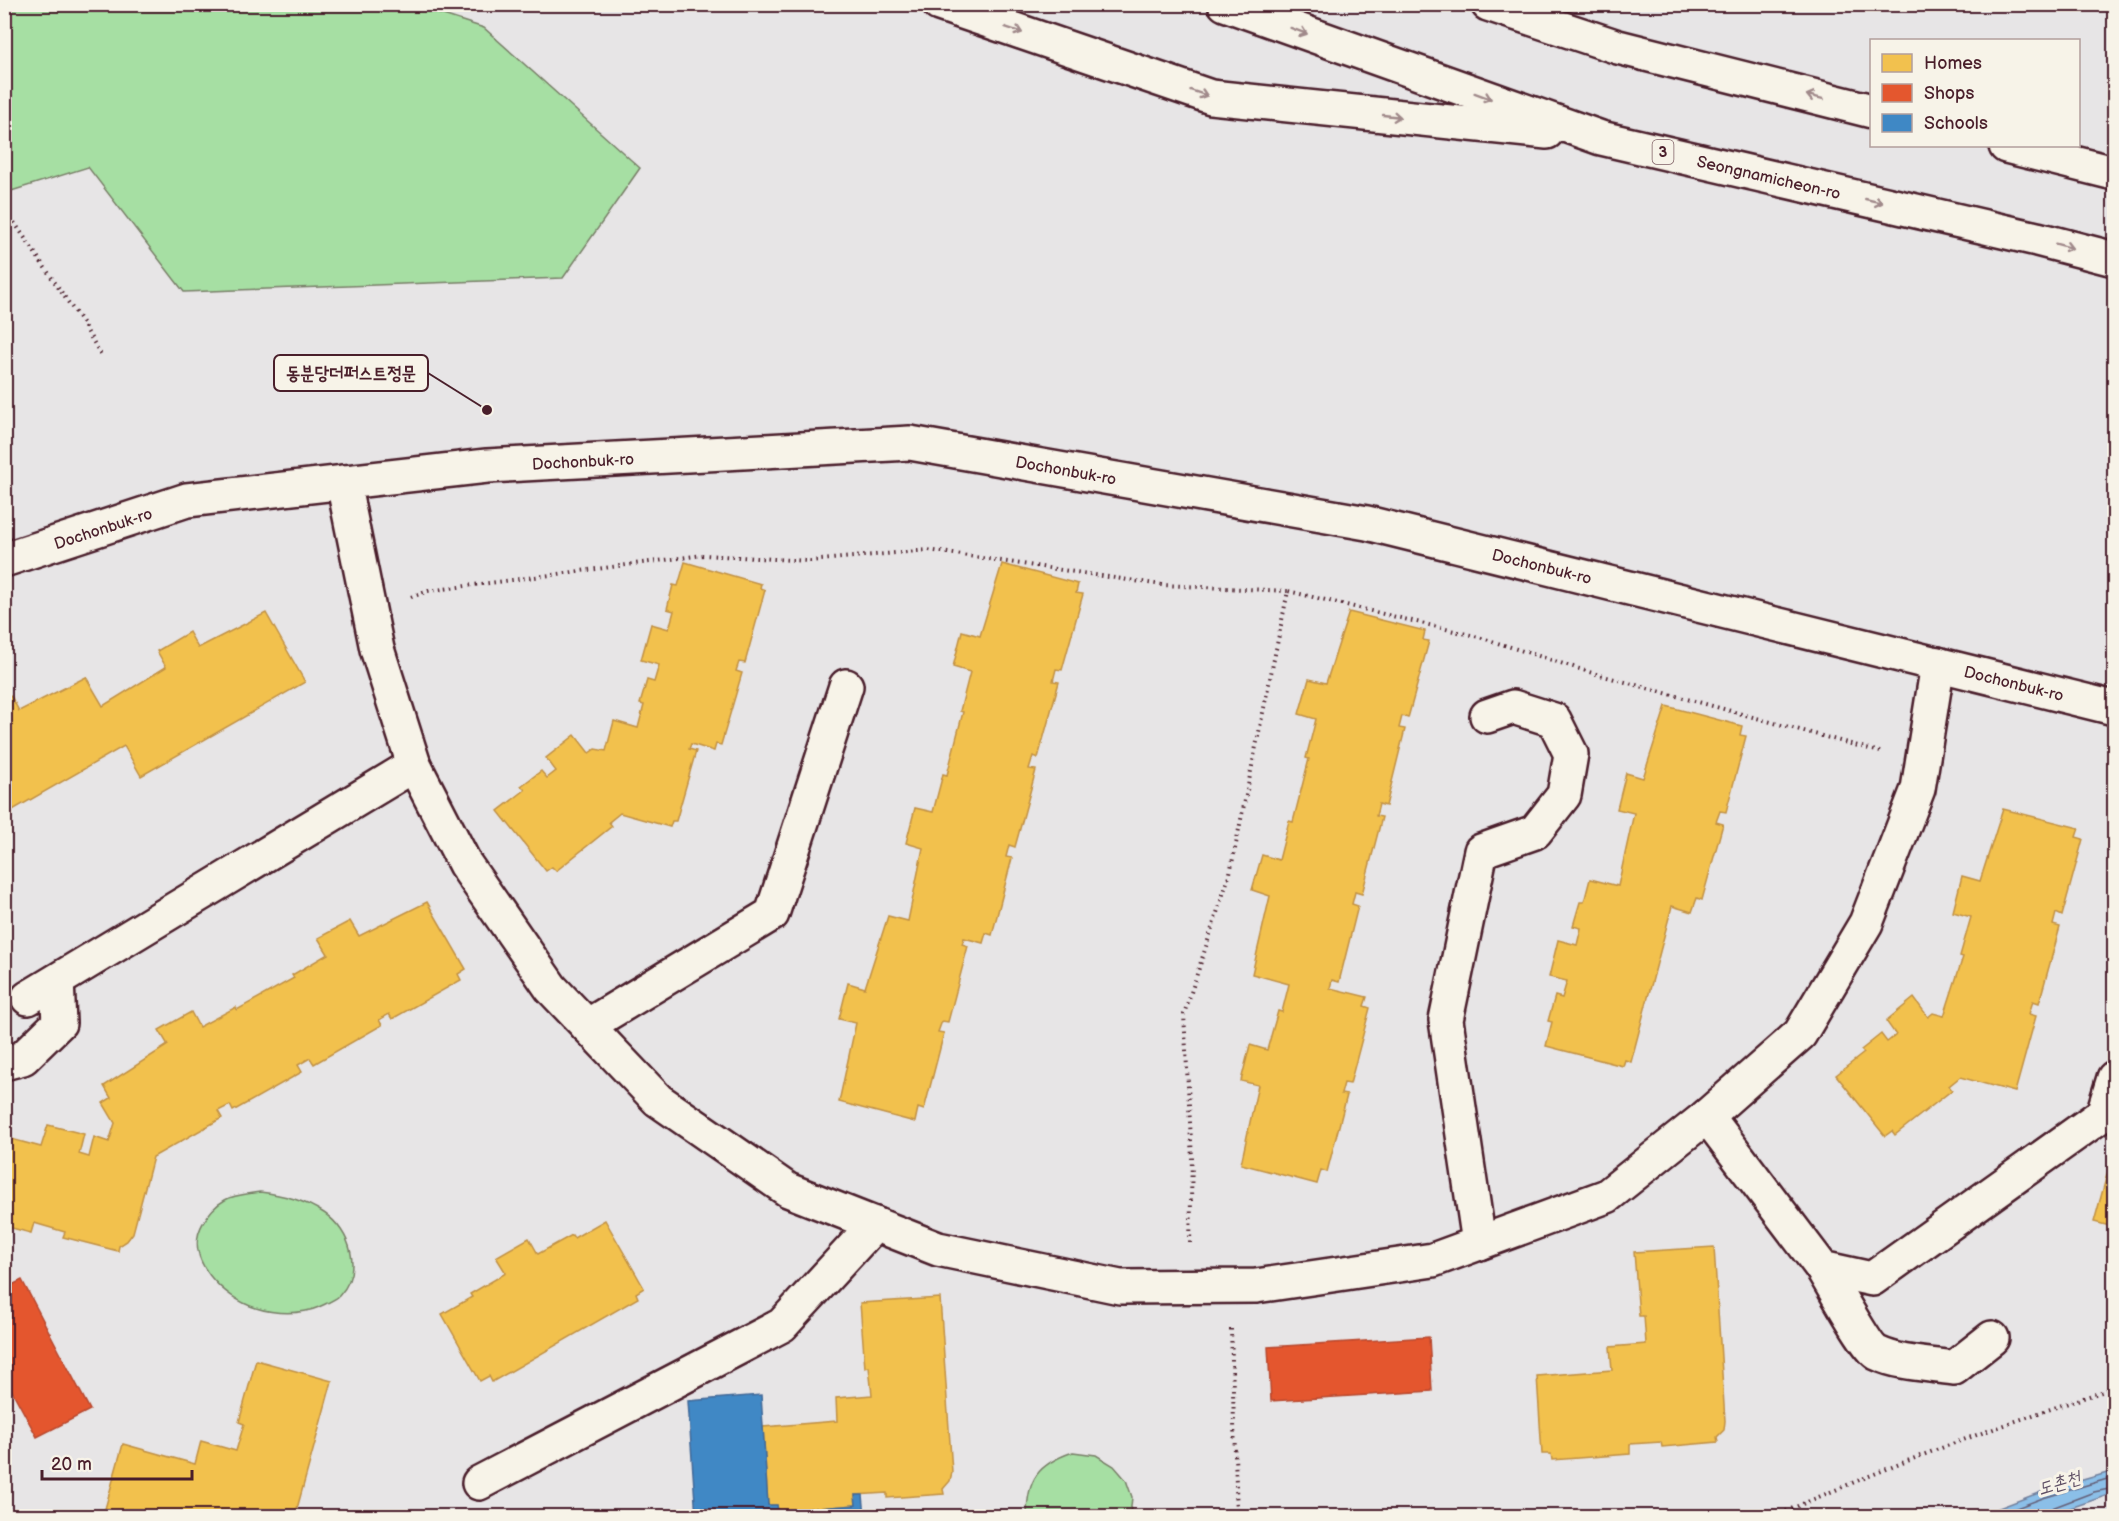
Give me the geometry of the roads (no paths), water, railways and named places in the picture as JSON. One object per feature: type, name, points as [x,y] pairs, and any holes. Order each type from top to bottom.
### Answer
[{"type":"main road","points":[[939,4],[1211,97],[1601,138]]},
{"type":"main road","name":"Seongnamicheon-ro","points":[[1225,4],[1601,138],[2115,259]]},
{"type":"main road","points":[[1488,4],[1618,47],[1870,110]]},
{"type":"main road","points":[[1530,4],[1618,47]]},
{"type":"main road","points":[[2010,147],[2115,173]]},
{"type":"main road","name":"Dochonbuk-ro","points":[[4,560],[187,500],[487,466],[910,443],[1367,523],[2115,708]]},
{"type":"main road","points":[[343,482],[377,649],[414,765],[465,864],[551,988],[658,1100],[788,1190],[938,1249],[1120,1287],[1257,1286],[1433,1260],[1607,1196],[1707,1116],[1800,1034],[1866,923],[1918,789],[1938,664]]},
{"type":"main road","points":[[587,1026],[772,914],[846,686]]},
{"type":"main road","points":[[1479,1243],[1446,1020],[1481,851],[1535,832],[1564,795],[1571,754],[1554,720],[1513,707],[1487,716]]},
{"type":"main road","points":[[28,998],[414,765]]},
{"type":"main road","points":[[4,1064],[23,1058],[59,1023],[57,981]]},
{"type":"main road","points":[[1822,1268],[1872,1278],[2103,1114],[2115,1078]]},
{"type":"main road","points":[[1707,1116],[1822,1268],[1874,1352],[1899,1361],[1954,1368],[1992,1338]]},
{"type":"main road","points":[[479,1483],[782,1325],[875,1224]]},
{"type":"water","points":[[2114,1471],[2114,1493],[2047,1516],[1978,1516],[2041,1492]]},
{"type":"place","name":"동분당더퍼스트정문","points":[[487,410]]},
{"type":"water label","name":"도촌천","points":[[2059,1483]]}]
